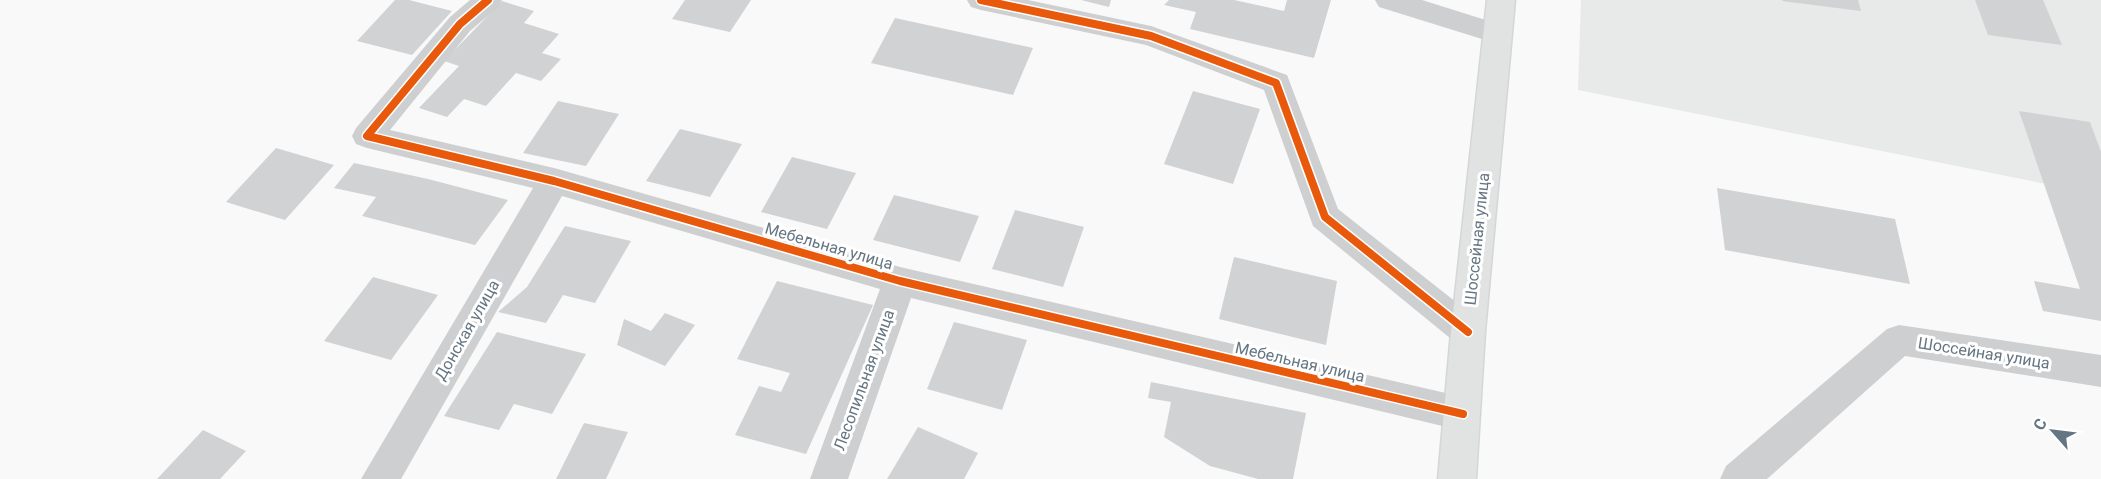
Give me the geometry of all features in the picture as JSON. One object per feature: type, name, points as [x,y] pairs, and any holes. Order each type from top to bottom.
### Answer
[{"type":"main road","name":"Шоссейная улица","points":[[1457,479],[1468,332],[1501,0]]},
{"type":"street","name":"Мебельная улица","points":[[488,0],[460,24],[367,136],[554,181],[900,281],[1463,414]]},
{"type":"street","points":[[981,0],[1151,36],[1276,83],[1325,217],[1468,332]]},
{"type":"street","points":[[1389,0],[1411,4],[1498,34]]},
{"type":"street","name":"Донская улица","points":[[380,479],[554,181]]},
{"type":"street","name":"Лесопильная улица","points":[[829,479],[900,281]]},
{"type":"street","name":"Шоссейная улица","points":[[1739,479],[1899,340],[2101,372]]},
{"type":"shaded area","points":[[1581,0],[2101,0],[2101,195],[1578,90]]},
{"type":"building","points":[[395,0],[409,0],[452,11],[412,55],[357,41]]},
{"type":"building","points":[[685,0],[751,0],[730,32],[672,19]]},
{"type":"building","points":[[1081,0],[1111,0],[1109,7]]},
{"type":"building","points":[[1169,0],[1234,0],[1284,11],[1287,0],[1331,0],[1314,58],[1190,29],[1196,12],[1164,5]]},
{"type":"building","points":[[1858,0],[1861,11],[1782,1]]},
{"type":"building","points":[[1975,0],[2043,0],[2062,45],[1988,35]]},
{"type":"building","points":[[502,1],[534,11],[524,23],[559,34],[542,53],[561,59],[541,81],[516,73],[486,106],[464,99],[447,117],[419,108],[459,66],[444,61]]},
{"type":"building","points":[[895,18],[1033,48],[1013,95],[871,63]]},
{"type":"building","points":[[1193,91],[1260,109],[1233,184],[1164,164]]},
{"type":"building","points":[[558,101],[619,114],[586,166],[523,153]]},
{"type":"building","points":[[2019,111],[2090,122],[2101,152],[2101,321],[2043,311],[2034,281],[2080,289]]},
{"type":"building","points":[[680,129],[742,144],[710,197],[646,181]]},
{"type":"building","points":[[276,148],[334,165],[285,220],[226,202]]},
{"type":"building","points":[[792,157],[856,173],[827,229],[761,212]]},
{"type":"building","points":[[354,163],[508,200],[475,245],[362,216],[376,197],[334,188]]},
{"type":"building","points":[[1717,188],[1895,219],[1910,284],[1725,250]]},
{"type":"building","points":[[894,195],[979,216],[960,262],[873,240]]},
{"type":"building","points":[[1015,210],[1084,227],[1063,287],[992,269]]},
{"type":"building","points":[[565,226],[631,241],[595,303],[563,295],[546,323],[498,312],[527,287]]},
{"type":"building","points":[[1234,257],[1337,281],[1326,345],[1219,319]]},
{"type":"building","points":[[373,277],[438,295],[391,360],[324,341]]},
{"type":"building","points":[[777,281],[873,305],[806,454],[735,435],[759,386],[781,392],[790,373],[737,359]]},
{"type":"building","points":[[665,313],[695,325],[665,366],[617,345],[624,319],[651,331]]},
{"type":"building","points":[[954,322],[1027,340],[1002,410],[927,389]]},
{"type":"building","points":[[497,332],[586,354],[552,414],[514,404],[499,430],[444,416]]},
{"type":"building","points":[[1151,382],[1306,413],[1293,479],[1258,479],[1210,466],[1164,437],[1171,402],[1148,398]]},
{"type":"building","points":[[584,423],[628,432],[606,479],[556,479]]},
{"type":"building","points":[[918,427],[978,453],[964,479],[887,479]]},
{"type":"building","points":[[203,430],[246,451],[220,479],[157,479]]},
{"type":"cycle path","points":[[488,0],[460,24],[367,136],[554,181],[900,281],[1463,414]]},
{"type":"cycle path","points":[[981,0],[1151,36],[1276,83],[1325,217],[1468,332]]}]
